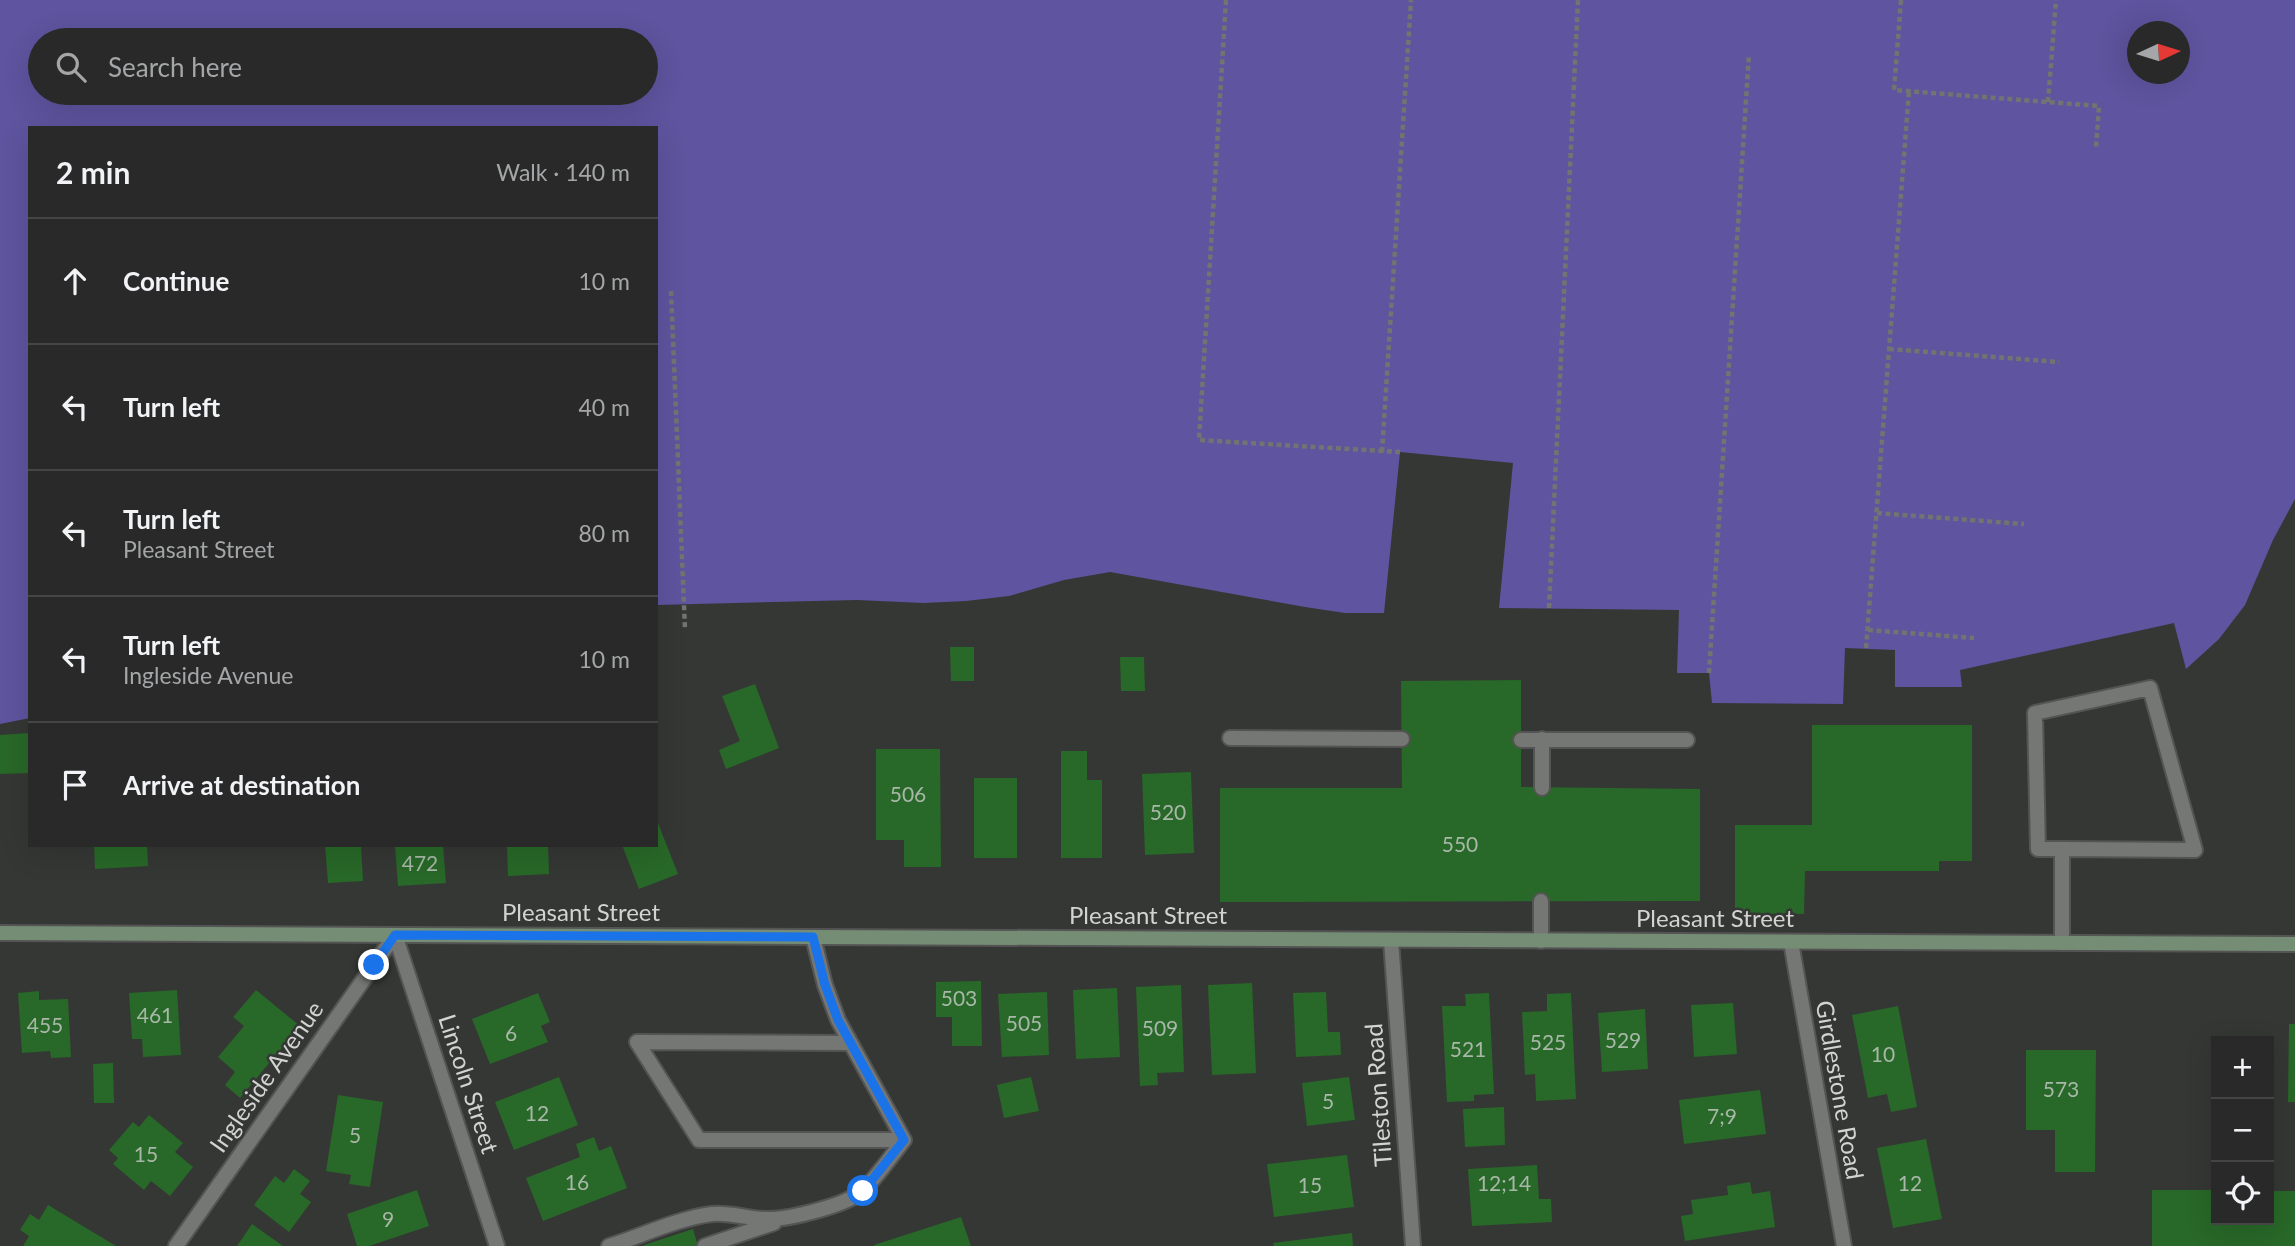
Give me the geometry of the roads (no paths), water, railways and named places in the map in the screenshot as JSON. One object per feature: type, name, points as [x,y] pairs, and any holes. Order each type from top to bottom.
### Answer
[{"type":"main road","name":"Pleasant Street","points":[[0,933],[2295,944]]},
{"type":"street","points":[[2150,688],[2195,850],[2062,849],[2038,849],[2035,713],[2150,688]]},
{"type":"street","points":[[1230,738],[1402,739]]},
{"type":"street","points":[[1542,739],[1542,788]]},
{"type":"street","points":[[1521,740],[1687,740]]},
{"type":"street","points":[[2062,849],[2062,943]]},
{"type":"street","points":[[1541,901],[1541,941]]},
{"type":"street","name":"Ingleside Avenue","points":[[176,1246],[395,935]]},
{"type":"street","name":"Lincoln Street","points":[[395,935],[497,1246]]},
{"type":"street","points":[[813,937],[830,1001],[848,1043],[904,1140]]},
{"type":"street","name":"Tileston Road","points":[[1391,940],[1413,1246]]},
{"type":"street","name":"Girdlestone Road","points":[[1790,942],[1844,1246]]},
{"type":"street","points":[[848,1043],[637,1042],[699,1140],[904,1140]]},
{"type":"street","points":[[705,1246],[849,1199],[863,1191],[904,1140]]},
{"type":"street","points":[[609,1246],[710,1214],[769,1219],[796,1216]]}]
